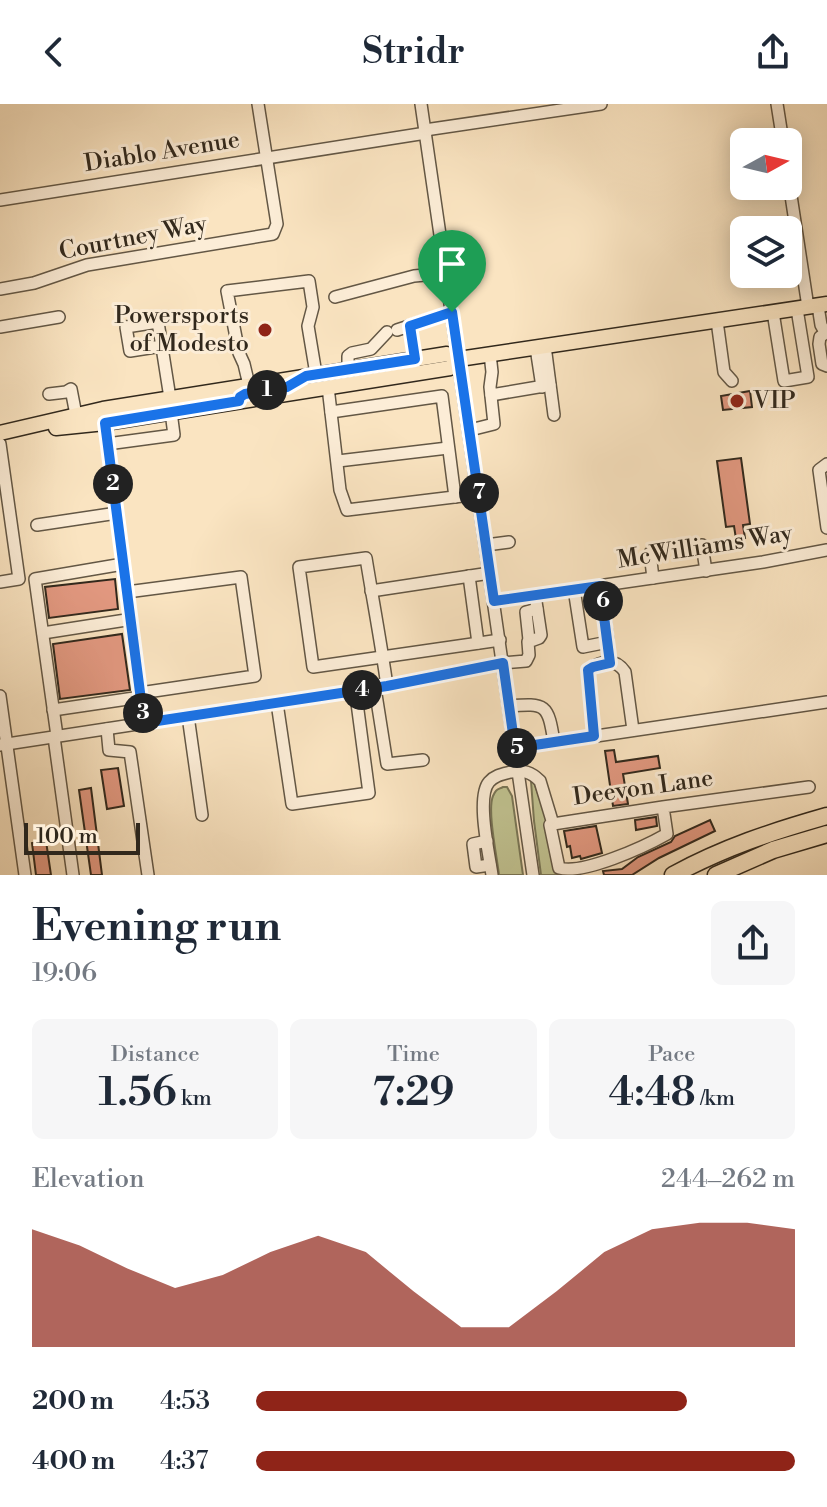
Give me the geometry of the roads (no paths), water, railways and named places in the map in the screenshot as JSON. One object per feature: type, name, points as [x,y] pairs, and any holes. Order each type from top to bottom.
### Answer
[{"type":"highway","points":[[673,875],[768,832],[827,816]]},
{"type":"highway","points":[[716,875],[773,850],[827,834]]},
{"type":"main road","points":[[0,434],[105,423],[170,405],[189,395],[348,369],[447,354],[459,359],[812,307]]},
{"type":"main road","points":[[0,434],[103,409],[239,401],[450,368],[459,359]]},
{"type":"main road","points":[[239,401],[245,394],[287,387],[311,375]]},
{"type":"main road","points":[[105,423],[106,416],[111,413],[171,405],[189,395]]},
{"type":"street","points":[[258,104],[266,158]]},
{"type":"street","points":[[421,104],[533,875]]},
{"type":"street","name":"Diablo Avenue","points":[[0,200],[601,104]]},
{"type":"street","points":[[777,104],[781,128]]},
{"type":"street","name":"Courtney Way","points":[[0,289],[34,283],[87,265],[268,236],[275,232],[277,224],[266,158]]},
{"type":"street","points":[[773,312],[784,381],[808,377],[812,307],[792,200]]},
{"type":"street","points":[[335,297],[414,276],[447,273]]},
{"type":"street","points":[[249,385],[239,353],[227,291],[309,281],[313,307],[308,326],[311,375]]},
{"type":"street","points":[[812,307],[826,332],[820,337],[819,344],[822,364],[827,366]]},
{"type":"street","points":[[348,369],[348,356],[371,349],[392,331],[452,312]]},
{"type":"street","points":[[0,327],[59,317]]},
{"type":"street","points":[[717,321],[724,372],[732,381]]},
{"type":"street","points":[[410,326],[415,359]]},
{"type":"street","points":[[107,444],[174,435],[162,346]]},
{"type":"street","points":[[540,347],[554,415]]},
{"type":"street","points":[[470,430],[494,424],[490,354]]},
{"type":"street","points":[[491,395],[546,386]]},
{"type":"street","points":[[328,387],[340,490],[347,510],[479,494]]},
{"type":"street","points":[[49,394],[71,389],[76,415]]},
{"type":"street","points":[[331,412],[442,396],[455,497]]},
{"type":"street","points":[[105,423],[144,723]]},
{"type":"street","points":[[0,444],[19,579],[0,582]]},
{"type":"street","points":[[338,461],[448,448]]},
{"type":"street","points":[[827,464],[819,470],[827,528]]},
{"type":"street","points":[[37,525],[117,513]]},
{"type":"street","points":[[486,545],[509,542]]},
{"type":"street","points":[[702,545],[706,571]]},
{"type":"street","name":"McWilliams Way","points":[[494,601],[706,571],[827,550]]},
{"type":"street","points":[[650,553],[653,578]]},
{"type":"street","points":[[423,760],[387,764],[381,687],[382,656],[366,558],[299,567],[313,667],[382,656],[500,640]]},
{"type":"street","points":[[73,875],[35,579],[123,564]]},
{"type":"street","points":[[371,591],[490,573]]},
{"type":"street","points":[[469,576],[478,643]]},
{"type":"street","points":[[53,710],[255,676],[241,577],[127,592]]},
{"type":"street","points":[[600,586],[610,663]]},
{"type":"street","points":[[574,589],[583,647],[608,642]]},
{"type":"street","points":[[3,744],[381,687],[526,661],[529,640],[541,635],[535,595]]},
{"type":"street","points":[[43,633],[126,620]]},
{"type":"street","points":[[594,736],[588,670],[615,662],[625,672],[633,730]]},
{"type":"street","points":[[277,703],[292,804],[369,793],[353,691]]},
{"type":"street","points":[[0,696],[3,744],[25,875]]},
{"type":"street","points":[[515,748],[827,702]]},
{"type":"street","points":[[509,706],[539,705],[549,716],[554,742]]},
{"type":"street","points":[[188,716],[202,815]]},
{"type":"street","points":[[107,729],[109,750],[130,752],[148,875]]},
{"type":"street","points":[[491,870],[482,804],[484,789],[492,778],[517,771]]},
{"type":"street","name":"Deevon Lane","points":[[517,771],[529,772],[540,781],[553,824],[809,787]]},
{"type":"street","points":[[553,824],[550,825],[559,868],[567,873],[581,873],[607,867],[667,834],[663,807]]},
{"type":"place","name":"Powersports of Modesto","points":[[265,330]]},
{"type":"place","name":"VIP","points":[[737,401]]}]
